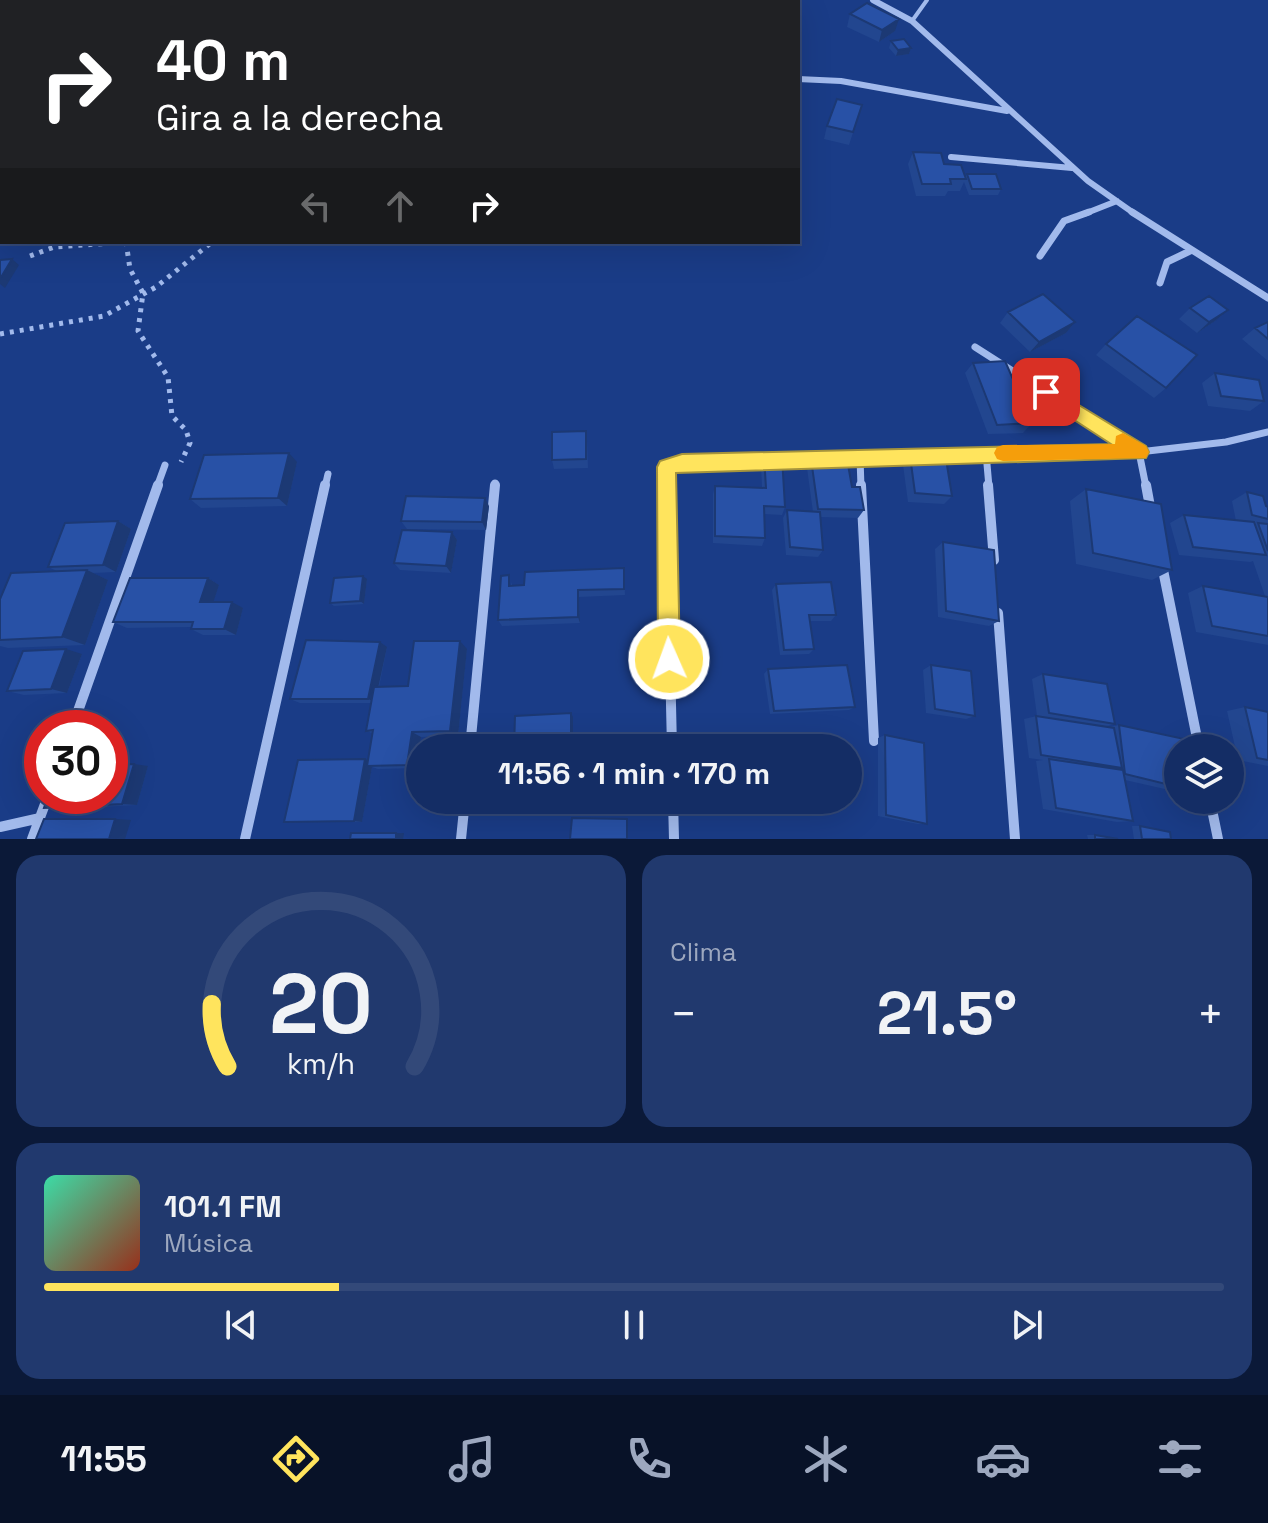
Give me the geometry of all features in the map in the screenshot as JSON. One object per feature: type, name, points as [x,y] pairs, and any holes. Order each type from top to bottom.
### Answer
[{"type":"street","points":[[873,0],[912,21],[1073,168],[1190,251],[1268,298]]},
{"type":"street","points":[[800,79],[841,81],[1008,111]]},
{"type":"street","points":[[951,157],[1073,168]]},
{"type":"street","points":[[1040,256],[1064,221],[1117,201]]},
{"type":"street","points":[[1160,283],[1167,262],[1190,251]]},
{"type":"street","points":[[975,347],[1139,452],[1155,530]]},
{"type":"street","points":[[672,734],[666,467],[682,462],[1139,452],[1226,442],[1268,432]]},
{"type":"street","points":[[986,453],[995,577]]},
{"type":"street","points":[[860,458],[874,741]]},
{"type":"street","points":[[78,710],[165,465]]},
{"type":"street","points":[[245,839],[328,474]]},
{"type":"street","points":[[471,734],[495,483]]},
{"type":"street","points":[[1161,561],[1196,734]]},
{"type":"street","points":[[998,607],[1015,839]]},
{"type":"street","points":[[32,839],[41,814]]},
{"type":"street","points":[[461,839],[464,814]]},
{"type":"street","points":[[673,814],[674,839]]},
{"type":"street","points":[[1213,814],[1218,839]]},
{"type":"street","points":[[0,827],[40,818]]},
{"type":"lane","points":[[912,21],[927,0]]},
{"type":"path","points":[[30,256],[54,247],[98,244]]},
{"type":"path","points":[[127,244],[125,257],[130,273],[143,293]]},
{"type":"path","points":[[0,334],[104,316],[143,293],[209,244]]},
{"type":"path","points":[[143,293],[139,305],[138,331],[168,377],[172,416],[186,430],[190,443],[178,470]]},
{"type":"building","points":[[867,3],[899,19],[882,30],[850,14]]},
{"type":"building","points":[[904,39],[911,48],[898,50],[891,41]]},
{"type":"building","points":[[837,99],[862,105],[853,132],[827,126]]},
{"type":"building","points":[[913,152],[941,153],[944,164],[961,165],[966,179],[950,179],[951,184],[922,184]]},
{"type":"building","points":[[967,174],[996,174],[1001,189],[972,189]]},
{"type":"building","points":[[12,259],[0,279],[0,260]]},
{"type":"building","points":[[1043,294],[1075,322],[1039,342],[1008,312]]},
{"type":"building","points":[[1209,296],[1228,310],[1209,322],[1190,308]]},
{"type":"building","points":[[1137,316],[1197,355],[1166,388],[1106,344]]},
{"type":"building","points":[[1268,322],[1268,339],[1255,328]]},
{"type":"building","points":[[1005,361],[1032,423],[997,425],[973,363]]},
{"type":"building","points":[[1215,373],[1259,380],[1264,401],[1221,396]]},
{"type":"building","points":[[586,431],[586,459],[552,460],[552,432]]},
{"type":"building","points":[[289,453],[278,498],[190,499],[204,455]]},
{"type":"building","points":[[764,456],[782,457],[785,507],[764,506],[765,538],[715,536],[715,486],[766,488]]},
{"type":"building","points":[[910,456],[946,459],[952,496],[915,493]]},
{"type":"building","points":[[811,459],[847,459],[852,487],[860,487],[864,510],[818,509]]},
{"type":"building","points":[[1086,489],[1161,504],[1172,570],[1093,553]]},
{"type":"building","points":[[1247,492],[1263,496],[1268,507],[1268,519],[1252,515]]},
{"type":"building","points":[[406,496],[485,498],[482,522],[401,521]]},
{"type":"building","points":[[787,510],[820,512],[823,550],[790,547]]},
{"type":"building","points":[[1184,515],[1254,522],[1266,555],[1193,547]]},
{"type":"building","points":[[118,521],[103,565],[48,567],[65,523]]},
{"type":"building","points":[[1258,523],[1268,524],[1268,551]]},
{"type":"building","points":[[402,530],[452,532],[446,566],[394,563]]},
{"type":"building","points":[[943,542],[994,550],[999,621],[946,611]]},
{"type":"building","points":[[624,568],[624,589],[578,590],[578,617],[498,620],[501,576],[509,575],[509,586],[524,585],[525,572]]},
{"type":"building","points":[[87,570],[62,637],[0,640],[0,599],[11,573]]},
{"type":"building","points":[[363,576],[360,601],[330,603],[334,578]]},
{"type":"building","points":[[130,578],[208,578],[200,602],[232,602],[224,629],[191,629],[193,622],[113,622]]},
{"type":"building","points":[[831,582],[836,615],[809,615],[814,649],[784,650],[776,584]]},
{"type":"building","points":[[1203,586],[1268,597],[1268,636],[1212,626]]},
{"type":"building","points":[[306,640],[380,642],[368,699],[290,699]]},
{"type":"building","points":[[414,641],[460,641],[450,731],[406,734],[406,765],[367,766],[373,730],[366,731],[374,687],[408,686]]},
{"type":"building","points":[[66,649],[51,689],[7,691],[23,651]]},
{"type":"building","points":[[847,665],[855,707],[774,711],[768,669]]},
{"type":"building","points":[[931,665],[971,671],[975,716],[935,709]]},
{"type":"building","points":[[1043,674],[1107,684],[1115,724],[1049,713]]},
{"type":"building","points":[[1245,707],[1268,712],[1268,760],[1257,758]]},
{"type":"building","points":[[571,713],[571,734],[514,734],[515,716]]},
{"type":"building","points":[[1036,716],[1114,728],[1122,768],[1041,755]]},
{"type":"building","points":[[1119,725],[1164,735],[1164,784],[1125,774]]},
{"type":"building","points":[[885,735],[924,743],[927,824],[886,815]]},
{"type":"building","points":[[365,759],[354,821],[284,822],[298,760]]},
{"type":"building","points":[[1049,759],[1123,770],[1133,821],[1056,808]]},
{"type":"building","points":[[128,764],[134,764],[128,784]]},
{"type":"building","points":[[572,818],[627,819],[627,839],[570,839]]},
{"type":"building","points":[[44,819],[115,819],[109,839],[36,839]]},
{"type":"building","points":[[1140,826],[1170,832],[1171,839],[1142,839]]},
{"type":"building","points":[[351,833],[396,833],[396,839],[350,839]]},
{"type":"building","points":[[1095,835],[1118,839],[1095,839]]},
{"type":"slow traffic","points":[[1003,453],[1139,452],[1123,442]]},
{"type":"route","points":[[669,659],[666,467],[682,462],[1139,452],[1046,392]]}]
